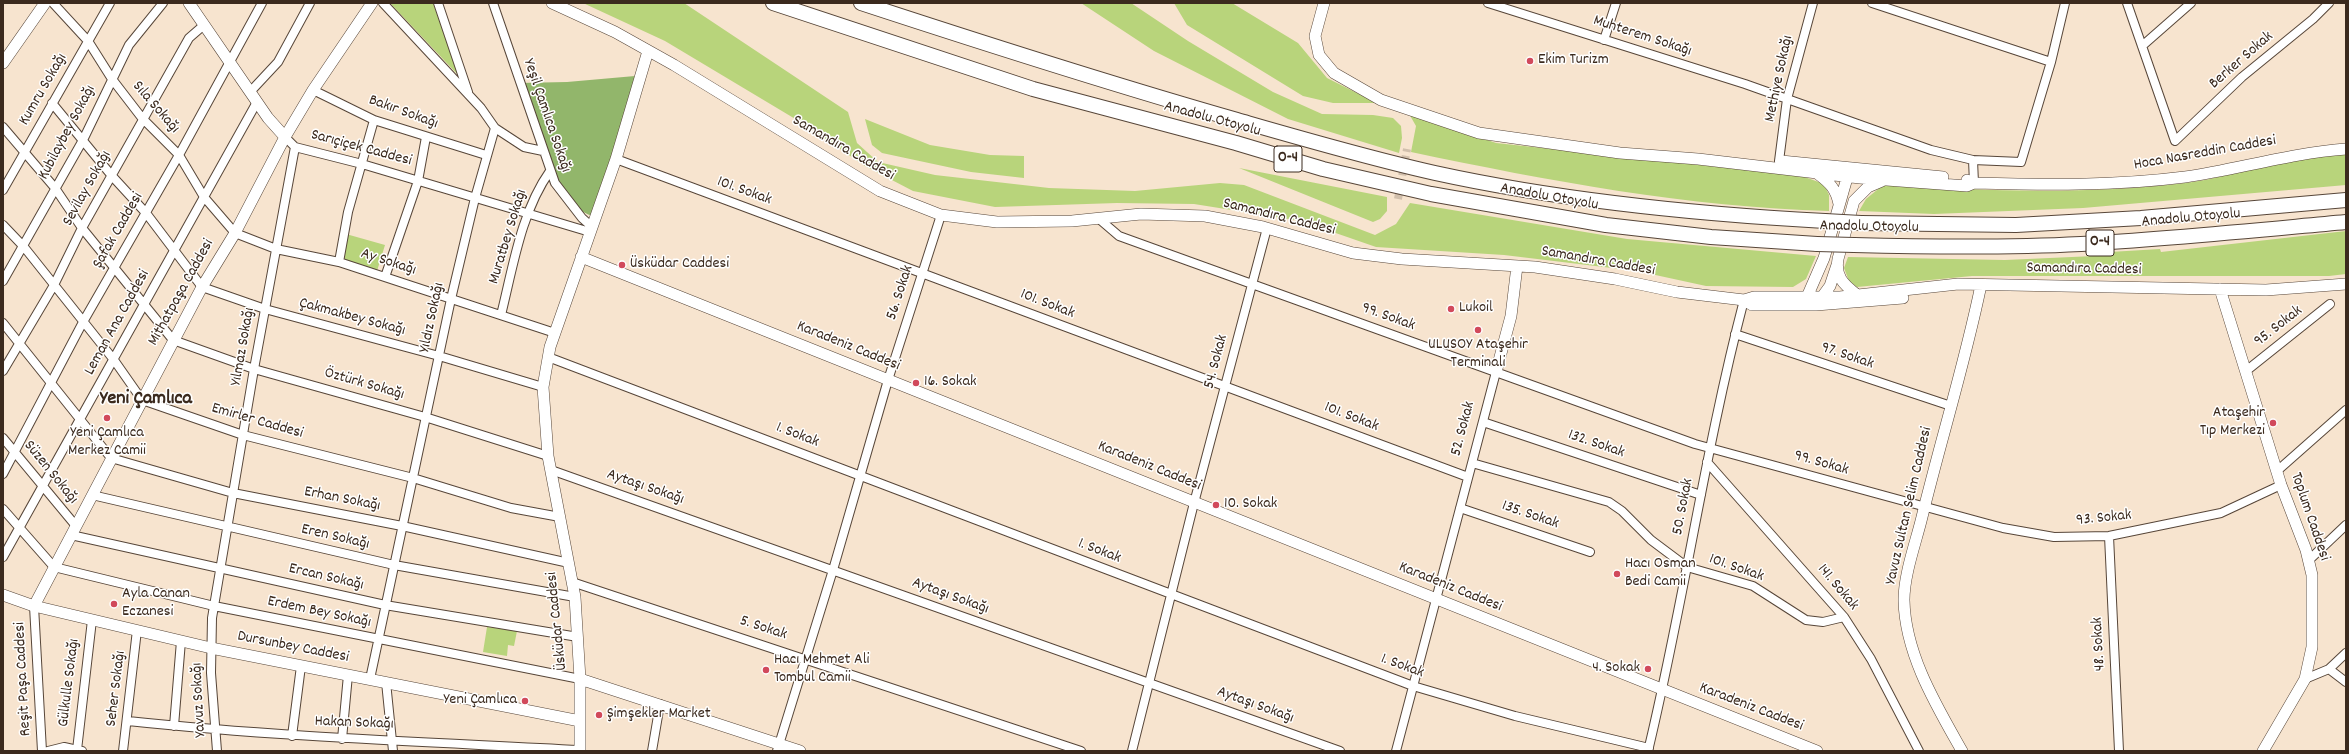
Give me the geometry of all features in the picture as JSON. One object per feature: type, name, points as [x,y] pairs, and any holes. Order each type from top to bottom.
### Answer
[{"type":"highway","name":"Anadolu Otoyolu","points":[[773,3],[1033,89],[1236,143],[1324,169],[1431,194],[1606,225],[1711,237],[1817,244],[1965,247],[2079,244],[2187,237],[2346,222]]},
{"type":"highway","name":"Anadolu Otoyolu","points":[[861,3],[1071,71],[1328,148],[1436,173],[1520,190],[1611,203],[1701,214],[1861,223],[2016,225],[2141,218],[2346,200]]},
{"type":"street","points":[[3,63],[45,3]]},
{"type":"street","name":"Sıla Sokağı","points":[[53,3],[88,41],[112,79],[142,118],[178,155],[204,197],[235,232]]},
{"type":"street","name":"Kumru Sokağı","points":[[3,190],[110,3]]},
{"type":"street","name":"Kubilaybey Sokağı","points":[[3,281],[24,247],[82,140],[129,45],[164,3]]},
{"type":"street","name":"Sarıçiçek Caddesi","points":[[189,3],[257,102],[295,147],[362,164],[475,198],[591,230]]},
{"type":"street","name":"Şafak Caddesi","points":[[3,474],[16,452],[83,322],[146,213],[262,3]]},
{"type":"street","points":[[250,92],[278,62],[310,3]]},
{"type":"street","name":"Mithatpaşa Caddesi","points":[[34,606],[173,340],[202,287],[235,232],[285,137],[313,90],[372,3]]},
{"type":"street","points":[[383,3],[481,108],[495,128],[524,147],[543,151]]},
{"type":"street","points":[[438,3],[469,95]]},
{"type":"street","name":"Yeşil Çamlıca Sokağı","points":[[492,3],[550,171],[564,196],[591,230]]},
{"type":"street","name":"Samandıra Caddesi","points":[[552,3],[615,32],[880,191],[941,215],[997,222],[1072,221],[1141,214],[1205,216],[1267,228],[1353,253],[1402,260],[1517,266],[1615,279],[1677,292],[1744,300],[1754,297],[1783,296],[1814,301],[1856,294],[1958,284],[2175,287],[2220,290],[2266,290],[2346,284]]},
{"type":"street","points":[[1324,3],[1315,36],[1319,55],[1334,73],[1381,100],[1478,133],[1620,153],[1698,159],[1818,174],[1848,172]]},
{"type":"street","name":"Muhterem Sokağı","points":[[1488,3],[1787,99],[1932,150],[1973,160],[2021,162],[2051,62]]},
{"type":"street","points":[[1604,40],[1616,3]]},
{"type":"street","name":"Methiye Sokağı","points":[[1779,161],[1787,99],[1813,3]]},
{"type":"street","points":[[1872,3],[2051,62],[2065,3]]},
{"type":"street","points":[[2127,3],[2142,46],[2191,3]]},
{"type":"street","name":"Berker Sokak","points":[[2142,46],[2175,141],[2242,77],[2313,19],[2328,3]]},
{"type":"street","name":"Sevilay Sokağı","points":[[3,371],[18,342],[54,285],[82,228],[112,176],[142,118],[189,38],[204,25]]},
{"type":"street","name":"Üsküdar Caddesi","points":[[580,750],[580,679],[575,597],[550,470],[543,387],[548,357],[555,333],[616,159],[648,51]]},
{"type":"street","name":"Bakır Sokağı","points":[[313,90],[374,120],[486,155]]},
{"type":"street","name":"Leman Ana Caddesi","points":[[3,557],[257,102]]},
{"type":"street","points":[[52,103],[112,176],[146,213],[173,252],[202,287]]},
{"type":"street","points":[[339,262],[348,212],[374,120]]},
{"type":"street","points":[[3,127],[55,188],[82,228],[173,340]]},
{"type":"street","name":"Yıldız Sokağı","points":[[370,679],[451,299],[486,155],[495,128]]},
{"type":"street","points":[[385,277],[418,181],[426,137]]},
{"type":"street","name":"Yılmaz Sokağı","points":[[211,648],[214,606],[220,568],[254,369],[295,147]]},
{"type":"street","name":"Hoca Nasreddin Caddesi","points":[[1974,183],[2098,185],[2142,182],[2190,176],[2294,155],[2346,149]]},
{"type":"street","name":"101. Sokak","points":[[616,159],[1468,477]]},
{"type":"street","points":[[1698,159],[1779,161],[1862,174],[1966,179],[1974,183]]},
{"type":"street","points":[[1973,160],[1974,183]]},
{"type":"street","name":"Muratbey Sokağı","points":[[501,315],[528,213],[536,190],[550,171]]},
{"type":"street","points":[[1814,301],[1815,278],[1824,258],[1848,172]]},
{"type":"street","points":[[1818,174],[1829,182],[1836,192],[1839,205]]},
{"type":"street","points":[[1862,174],[1884,180],[1967,186],[1974,183]]},
{"type":"street","points":[[1814,301],[1830,286],[1862,174]]},
{"type":"street","points":[[1854,201],[1868,187],[1884,180]]},
{"type":"street","name":"56. Sokak","points":[[888,380],[941,215]]},
{"type":"street","name":"99. Sokak","points":[[1098,218],[1119,236],[1695,444],[1711,447],[1924,507]]},
{"type":"street","points":[[3,225],[24,247],[114,360],[142,400]]},
{"type":"street","name":"54. Sokak","points":[[1194,503],[1267,228]]},
{"type":"street","name":"Ay Sokağı","points":[[235,232],[276,249],[339,262],[555,333]]},
{"type":"street","name":"Karadeniz Caddesi","points":[[581,257],[1662,691],[1817,751]]},
{"type":"street","points":[[1838,258],[1837,267],[1842,282],[1856,294]]},
{"type":"street","name":"52. Sokak","points":[[1396,751],[1511,316],[1517,266]]},
{"type":"street","points":[[1783,296],[1799,292],[1815,278]]},
{"type":"street","points":[[1744,300],[1752,306],[1814,301],[1861,303],[1954,292],[1981,285]]},
{"type":"street","name":"Yavuz Sultan Selim Caddesi","points":[[1962,751],[1919,666],[1908,632],[1904,599],[1906,584],[1924,507],[1970,338],[1981,285]]},
{"type":"street","name":"Çakmakbey Sokağı","points":[[202,287],[265,309],[439,356],[543,387]]},
{"type":"street","name":"Toplum Caddesi","points":[[2220,290],[2281,485],[2309,560],[2312,575],[2312,648],[2305,679],[2263,751]]},
{"type":"street","name":"50. Sokak","points":[[1662,691],[1711,447],[1735,334],[1744,300]]},
{"type":"street","name":"95. Sokak","points":[[2246,371],[2330,304]]},
{"type":"street","points":[[3,323],[111,458]]},
{"type":"street","name":"97. Sokak","points":[[1735,334],[1951,406]]},
{"type":"street","name":"Öztürk Sokağı","points":[[173,340],[254,369],[425,417],[548,456]]},
{"type":"street","name":"1. Sokak","points":[[548,357],[1413,686],[1515,716],[1648,749]]},
{"type":"street","points":[[778,747],[833,570],[859,475],[888,380]]},
{"type":"street","name":"Emirler Caddesi","points":[[142,400],[243,435],[413,478],[511,508],[560,517]]},
{"type":"street","points":[[2277,472],[2346,410]]},
{"type":"street","name":"132. Sokak","points":[[1483,422],[1701,495]]},
{"type":"street","name":"Süzen Sokağı","points":[[3,438],[16,452],[73,530]]},
{"type":"street","name":"Erhan Sokağı","points":[[111,458],[233,493],[402,526],[568,563]]},
{"type":"street","name":"141. Sokak","points":[[1708,462],[1844,616],[1878,673],[1919,751]]},
{"type":"street","name":"101. Sokak","points":[[1472,463],[1609,502],[1622,511],[1651,540],[1687,567],[1753,586],[1806,620],[1823,622],[1844,616]]},
{"type":"street","name":"Aytaşı Sokağı","points":[[550,470],[1340,751]]},
{"type":"street","name":"93. Sokak","points":[[1924,507],[2003,528],[2054,537],[2109,536],[2221,513],[2281,485]]},
{"type":"street","name":"Eren Sokağı","points":[[92,494],[227,528],[394,565],[575,597]]},
{"type":"street","points":[[1132,751],[1194,503]]},
{"type":"street","points":[[3,508],[54,568]]},
{"type":"street","name":"135. Sokak","points":[[1460,508],[1590,552]]},
{"type":"street","points":[[2309,560],[2346,525]]},
{"type":"street","name":"Ercan Sokağı","points":[[73,530],[220,568],[386,605],[578,637]]},
{"type":"street","name":"48. Sokak","points":[[2109,536],[2119,751]]},
{"type":"street","name":"Erdem Bey Sokağı","points":[[54,568],[214,606],[378,640],[580,679]]},
{"type":"street","name":"5. Sokak","points":[[572,582],[805,658],[1081,751]]},
{"type":"street","name":"Dursunbey Caddesi","points":[[3,595],[34,606],[211,648],[580,721]]},
{"type":"street","name":"Reşit Paşa Caddesi","points":[[34,606],[42,751]]},
{"type":"street","name":"Gülkulle Sokağı","points":[[79,750],[92,620]]},
{"type":"street","name":"Seher Sokağı","points":[[123,751],[128,721],[137,630]]},
{"type":"street","points":[[174,726],[181,641]]},
{"type":"street","name":"Yavuz Sokağı","points":[[211,648],[217,751]]},
{"type":"street","points":[[2305,679],[2329,669],[2346,653]]},
{"type":"street","points":[[292,736],[301,666]]},
{"type":"street","points":[[2329,669],[2346,682]]},
{"type":"street","points":[[342,739],[348,675]]},
{"type":"street","points":[[580,679],[660,704],[778,747],[800,751]]},
{"type":"street","points":[[386,682],[393,751]]},
{"type":"street","points":[[1648,749],[1662,691]]},
{"type":"street","points":[[652,751],[660,704]]},
{"type":"street","name":"Hakan Sokağı","points":[[128,721],[215,731],[292,736],[580,750]]},
{"type":"street","points":[[48,751],[64,747],[79,750]]},
{"type":"green space","points":[[390,3],[433,3],[459,76]]},
{"type":"green space","points":[[583,3],[684,3],[848,112],[857,143],[878,162],[935,175],[1049,188],[1135,191],[1220,183],[1244,185],[1375,235],[1396,224],[1410,203],[1627,239],[1816,256],[1806,279],[1793,287],[1706,286],[1637,271],[1504,255],[1376,247],[1301,221],[1194,204],[1117,203],[995,207],[913,191],[865,166],[802,123],[665,41]]},
{"type":"green space","points":[[1081,3],[1131,3],[1188,41],[1273,92],[1322,114],[1373,115],[1393,118],[1401,126],[1402,138],[1399,153],[1288,119],[1154,51]]},
{"type":"green space","points":[[1174,3],[1232,3],[1298,43],[1327,78],[1377,103],[1333,103],[1303,96],[1187,25]]},
{"type":"green space","points":[[635,76],[613,155],[592,216],[577,207],[564,194],[553,177],[536,138],[519,83],[567,82]]},
{"type":"green space","points":[[1408,112],[1496,143],[1802,176],[1824,184],[1829,195],[1829,211],[1776,209],[1619,191],[1515,173],[1411,152],[1416,126]]},
{"type":"green space","points":[[865,119],[930,145],[990,155],[1024,156],[1024,178],[971,172],[882,153],[872,145]]},
{"type":"green space","points":[[2346,154],[2346,185],[2083,208],[1934,214],[1859,211],[1866,199],[1883,185],[2034,191],[2147,187],[2200,181],[2282,163]]},
{"type":"green space","points":[[1239,168],[1387,197],[1387,211],[1380,219],[1373,222]]},
{"type":"green space","points":[[2346,231],[2346,274],[2329,276],[1972,276],[1857,287],[1849,281],[1844,268],[1848,257],[2005,260],[2094,256],[2093,253],[2160,249],[2161,252]]},
{"type":"green space","points":[[346,234],[385,245],[377,271],[344,262]]},
{"type":"green space","points":[[487,627],[517,631],[514,646],[508,645],[507,656],[483,652]]},
{"type":"tunnel","points":[[1398,199],[1407,149]]},
{"type":"place","name":"Ekim Turizm","points":[[1530,61]]},
{"type":"place","name":"Üsküdar Caddesi","points":[[622,265]]},
{"type":"place","name":"Lukoil","points":[[1451,309]]},
{"type":"place","name":"ULUSOY Ataşehir Terminali","points":[[1478,330]]},
{"type":"place","name":"16. Sokak","points":[[916,383]]},
{"type":"place","name":"Yeni Çamlıca Merkez Camii","points":[[107,418]]},
{"type":"place","name":"Ataşehir Tıp Merkezi","points":[[2273,423]]},
{"type":"place","name":"10. Sokak","points":[[1216,505]]},
{"type":"place","name":"Hacı Osman Bedi Camii","points":[[1617,574]]},
{"type":"place","name":"Ayla Canan Eczanesi","points":[[114,604]]},
{"type":"place","name":"4. Sokak","points":[[1648,669]]},
{"type":"place","name":"Hacı Mehmet Ali Tombul Camii","points":[[766,670]]},
{"type":"place","name":"Yeni Çamlıca","points":[[525,701]]},
{"type":"place","name":"Şimşekler Market","points":[[599,715]]},
{"type":"district","name":"Yeni Çamlıca","points":[[146,400]]}]
